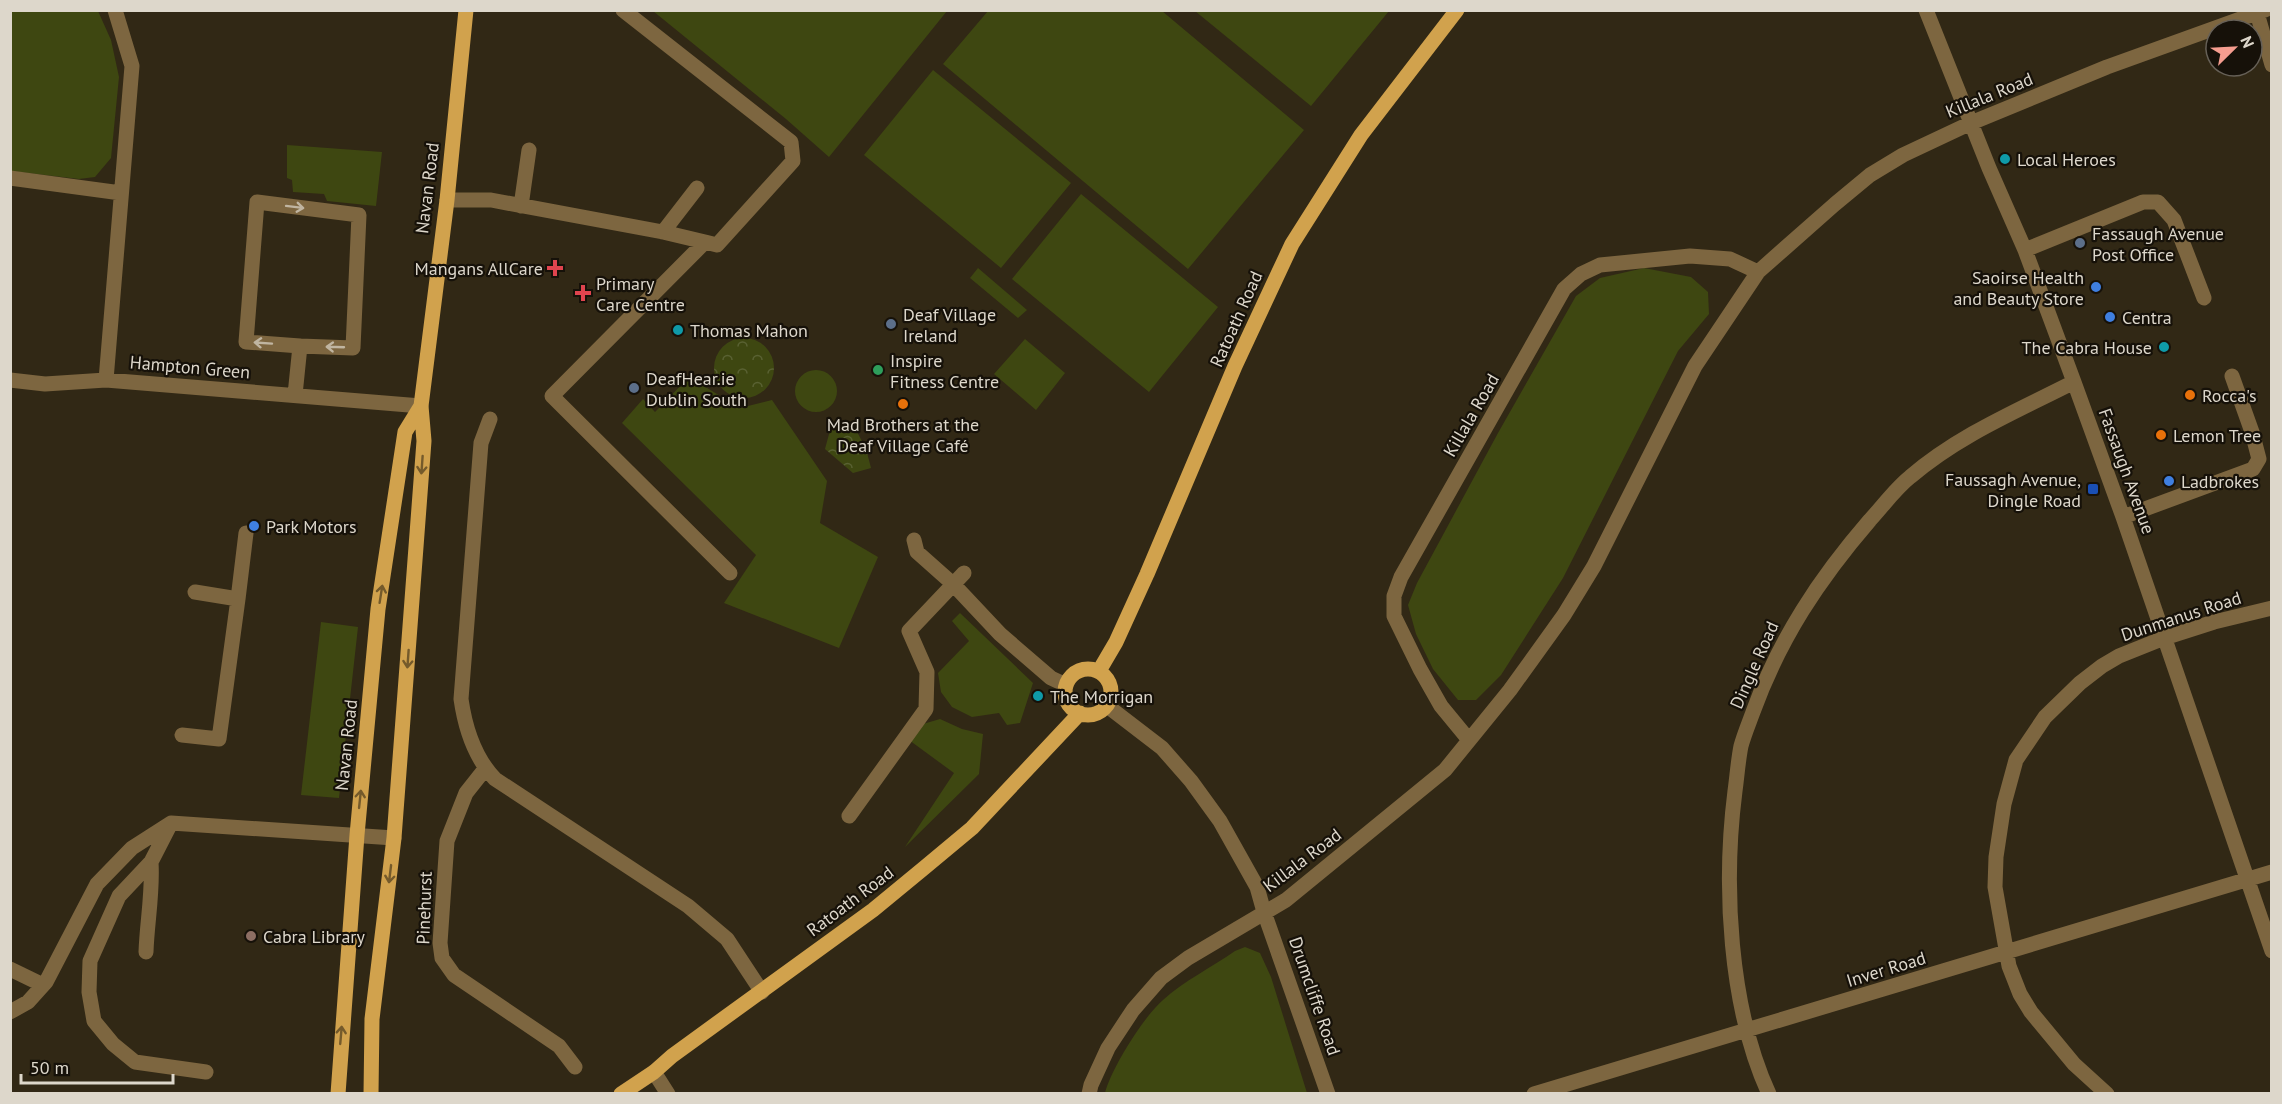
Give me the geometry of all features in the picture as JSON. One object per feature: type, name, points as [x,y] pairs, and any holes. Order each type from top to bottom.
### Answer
[{"type":"main road","name":"Navan Road","points":[[371,1094],[372,1019],[394,838],[424,441],[421,406],[447,200],[466,10]]},
{"type":"main road","name":"Ratoath Road","points":[[1099,671],[1116,642],[1147,574],[1235,366],[1292,244],[1361,135],[1456,10]]},
{"type":"main road","name":"Navan Road","points":[[338,1094],[357,835],[378,609],[405,432],[421,406]]},
{"type":"main road","points":[[1080,713],[1071,707],[1067,700],[1066,685],[1076,672],[1091,669],[1099,671],[1109,683],[1111,691],[1106,705]]},
{"type":"main road","name":"Ratoath Road","points":[[621,1094],[873,910],[972,828],[1080,713],[1092,714],[1106,705]]},
{"type":"street","name":"Hampton Green","points":[[115,10],[132,66],[106,380],[421,406]]},
{"type":"street","points":[[447,200],[491,200],[663,232],[717,245],[793,161],[791,142],[623,10]]},
{"type":"street","name":"Fassaugh Avenue","points":[[1926,10],[2025,250],[2074,382],[2248,879],[2271,951]]},
{"type":"street","points":[[2261,12],[2271,65]]},
{"type":"street","name":"Killala Road","points":[[1264,912],[1286,900],[1445,770],[1510,690],[1564,615],[1594,566],[1695,366],[1758,272],[1834,204],[1870,175],[1903,154],[1971,123],[2107,67],[2261,12]]},
{"type":"street","points":[[521,206],[529,150]]},
{"type":"street","points":[[10,178],[121,193]]},
{"type":"street","points":[[663,232],[697,188]]},
{"type":"street","points":[[257,202],[359,215],[353,348],[300,345],[246,342],[257,202]]},
{"type":"street","points":[[2025,250],[2143,202],[2158,202],[2174,220],[2204,298]]},
{"type":"street","points":[[705,242],[552,396],[730,573]]},
{"type":"street","name":"Killala Road","points":[[1469,740],[1441,706],[1420,669],[1394,616],[1394,596],[1401,577],[1564,289],[1581,274],[1600,265],[1690,256],[1730,259],[1758,272]]},
{"type":"street","points":[[295,395],[300,345]]},
{"type":"street","points":[[2123,518],[2253,469],[2259,459],[2232,376]]},
{"type":"street","points":[[10,380],[45,384],[106,380]]},
{"type":"street","name":"Dingle Road","points":[[1769,1094],[1741,1009],[1729,875],[1732,820],[1741,747],[1762,687],[1790,628],[1815,588],[1842,552],[1908,478],[1951,445],[2074,382]]},
{"type":"street","points":[[490,419],[481,442],[461,699],[464,719],[485,769],[512,791],[688,906],[727,939],[762,992]]},
{"type":"street","points":[[182,735],[219,739],[246,533]]},
{"type":"street","points":[[914,540],[916,552],[953,584],[1000,634],[1051,678],[1066,685]]},
{"type":"street","points":[[849,816],[926,709],[927,672],[909,631],[964,573]]},
{"type":"street","points":[[195,591],[238,599]]},
{"type":"street","name":"Dunmanus Road","points":[[2108,1094],[2074,1064],[2031,1012],[2008,966],[1995,887],[1996,857],[2004,804],[2016,760],[2045,717],[2080,683],[2102,666],[2119,656],[2164,638],[2214,622],[2271,608]]},
{"type":"street","name":"Drumcliffe Road","points":[[1106,705],[1162,748],[1191,780],[1220,821],[1257,887],[1328,1094]]},
{"type":"street","name":"Pinehurst","points":[[485,769],[466,793],[447,841],[440,942],[442,958],[454,975],[559,1046],[576,1067]]},
{"type":"street","points":[[171,823],[151,862],[119,896],[90,961],[89,992],[94,1022],[113,1044],[135,1062],[206,1072]]},
{"type":"street","points":[[10,1012],[28,1002],[43,985],[97,884],[132,848],[171,823],[394,838]]},
{"type":"street","points":[[146,952],[147,914],[152,879],[151,862]]},
{"type":"street","name":"Inver Road","points":[[1534,1094],[2271,872]]},
{"type":"street","points":[[1089,1094],[1091,1084],[1108,1048],[1133,1010],[1161,978],[1188,958],[1264,912]]},
{"type":"street","points":[[10,969],[43,985]]},
{"type":"street","points":[[654,1072],[668,1094]]},
{"type":"green space","points":[[11,11],[98,11],[111,40],[119,77],[111,158],[95,177],[79,179],[11,171]]},
{"type":"green space","points":[[653,11],[947,11],[829,157]]},
{"type":"green space","points":[[988,11],[1162,11],[1304,130],[1188,269],[943,64]]},
{"type":"green space","points":[[1195,11],[1389,11],[1311,106]]},
{"type":"green space","points":[[933,70],[1071,183],[1001,268],[864,155]]},
{"type":"green space","points":[[287,145],[382,152],[376,206],[327,201],[324,194],[293,192],[292,180],[287,178]]},
{"type":"green space","points":[[1081,194],[1218,307],[1149,392],[1012,279]]},
{"type":"green space","points":[[978,268],[1027,310],[1018,318],[970,278]]},
{"type":"green space","points":[[1644,268],[1691,277],[1708,292],[1709,314],[1678,351],[1563,578],[1501,675],[1476,700],[1458,700],[1433,669],[1416,634],[1408,605],[1417,583],[1498,433],[1576,296],[1600,278]]},
{"type":"green space","points":[[744,338],[761,343],[769,351],[774,368],[769,385],[761,393],[744,398],[727,393],[719,385],[714,368],[719,351],[727,343]]},
{"type":"green space","points":[[1025,339],[1065,373],[1036,410],[994,374]]},
{"type":"green space","points":[[816,370],[831,376],[837,391],[831,406],[816,412],[801,406],[795,391],[801,376]]},
{"type":"green space","points":[[689,377],[740,408],[772,400],[827,481],[820,523],[878,557],[839,648],[724,603],[756,555],[622,423],[643,399],[655,412]]},
{"type":"green space","points":[[837,422],[854,426],[866,449],[871,468],[853,473],[825,449],[831,427]]},
{"type":"green space","points":[[960,613],[1033,683],[1020,723],[1007,725],[999,713],[972,717],[952,707],[941,692],[938,673],[969,641],[952,621]]},
{"type":"green space","points":[[321,622],[358,627],[339,798],[301,795]]},
{"type":"green space","points":[[940,719],[962,729],[983,734],[979,774],[905,847],[954,773],[909,740],[923,724]]},
{"type":"green space","points":[[1245,947],[1260,953],[1271,977],[1307,1093],[1105,1093],[1121,1057],[1155,1008],[1189,980]]},
{"type":"place","name":"Local Heroes","points":[[2005,159]]},
{"type":"place","name":"Fassaugh Avenue Post Office","points":[[2080,243]]},
{"type":"place","name":"Mangans AllCare","points":[[555,268]]},
{"type":"place","name":"Saoirse Health and Beauty Store","points":[[2096,287]]},
{"type":"place","name":"Primary Care Centre","points":[[583,293]]},
{"type":"place","name":"Centra","points":[[2110,317]]},
{"type":"place","name":"Deaf Village Ireland","points":[[891,324]]},
{"type":"place","name":"Thomas Mahon","points":[[678,330]]},
{"type":"place","name":"The Cabra House","points":[[2164,347]]},
{"type":"place","name":"Inspire Fitness Centre","points":[[878,370]]},
{"type":"place","name":"DeafHear.ie Dublin South","points":[[634,388]]},
{"type":"place","name":"Rocca's","points":[[2190,395]]},
{"type":"place","name":"Mad Brothers at the Deaf Village Café","points":[[903,404]]},
{"type":"place","name":"Lemon Tree","points":[[2161,435]]},
{"type":"place","name":"Ladbrokes","points":[[2169,481]]},
{"type":"place","name":"Faussagh Avenue, Dingle Road","points":[[2093,489]]},
{"type":"place","name":"Park Motors","points":[[254,526]]},
{"type":"place","name":"The Morrigan","points":[[1038,696]]},
{"type":"place","name":"Cabra Library","points":[[251,936]]}]
